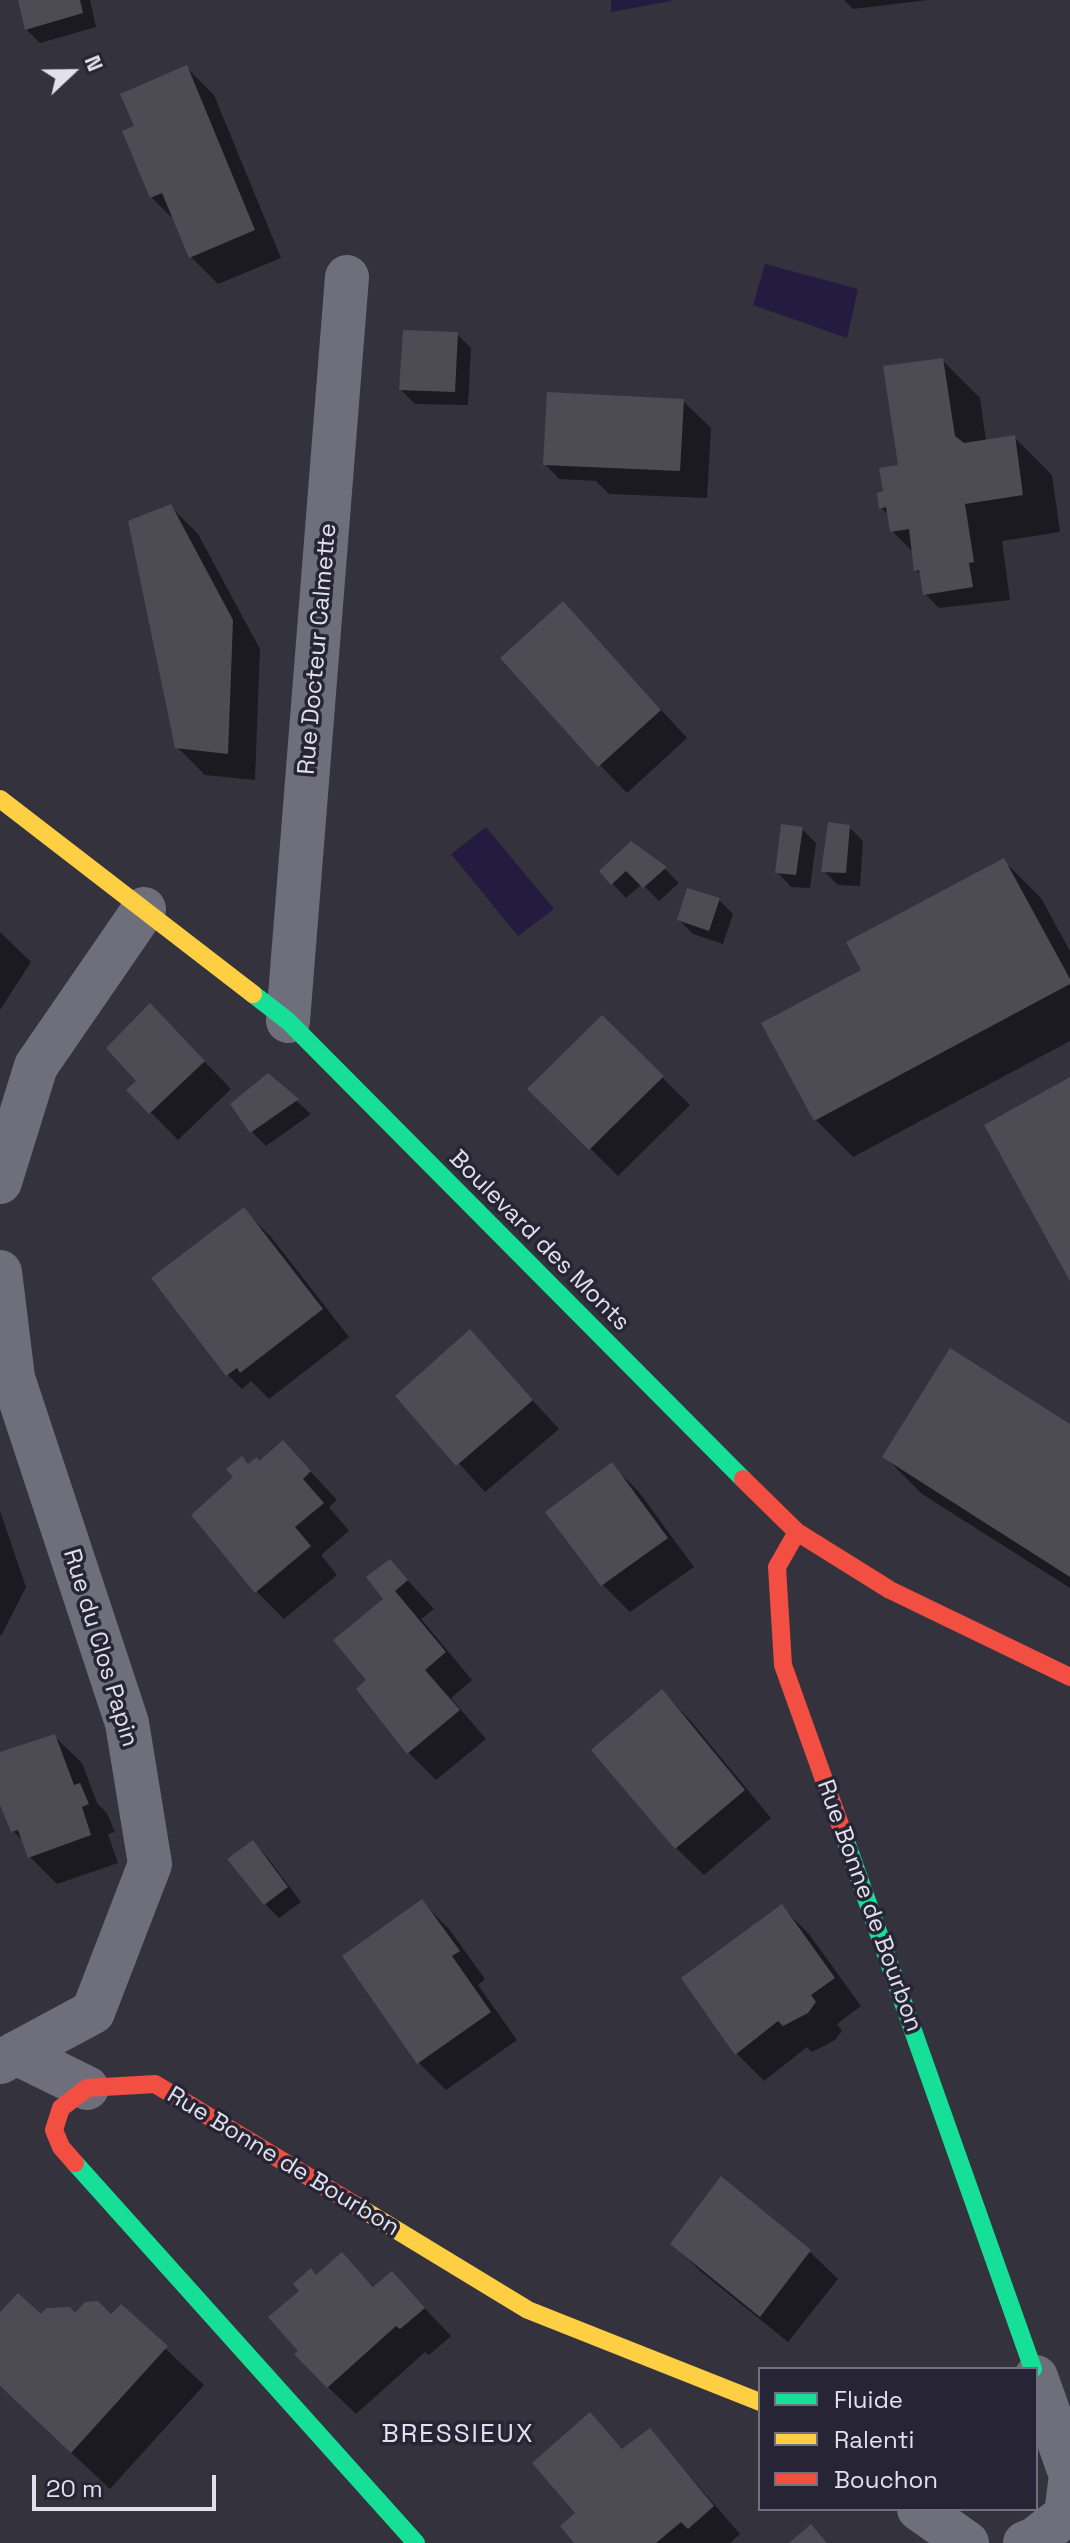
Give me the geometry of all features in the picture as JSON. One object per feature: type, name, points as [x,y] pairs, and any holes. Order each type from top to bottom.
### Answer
[{"type":"street","name":"Rue Docteur Calmette","points":[[288,1021],[347,277]]},
{"type":"street","name":"Boulevard des Monts","points":[[0,799],[288,1021],[797,1532],[890,1590],[1070,1677]]},
{"type":"street","points":[[0,1182],[36,1066],[144,909]]},
{"type":"street","name":"Rue du Clos Papin","points":[[0,1272],[13,1378],[127,1723],[150,1864],[93,2012],[8,2057]]},
{"type":"street","name":"Rue Bonne de Bourbon","points":[[797,1532],[777,1567],[783,1665],[1032,2367]]},
{"type":"street","points":[[8,2057],[87,2088]]},
{"type":"street","name":"Rue Bonne de Bourbon","points":[[87,2088],[155,2084],[528,2310],[758,2401]]},
{"type":"street","points":[[87,2088],[61,2108],[54,2130],[61,2147],[416,2543]]},
{"type":"street","points":[[1038,2383],[1070,2473]]},
{"type":"street","points":[[1025,2543],[1066,2515],[1070,2483]]},
{"type":"street","points":[[922,2511],[967,2543]]},
{"type":"shaded area","points":[[611,0],[671,0],[671,1],[611,12]]},
{"type":"shaded area","points":[[765,264],[858,289],[847,338],[753,305]]},
{"type":"shaded area","points":[[486,827],[554,909],[518,936],[451,854]]},
{"type":"building","points":[[18,0],[80,0],[83,13],[25,30]]},
{"type":"building","points":[[187,65],[255,230],[189,258],[162,193],[150,198],[122,131],[134,126],[120,94]]},
{"type":"building","points":[[403,330],[458,332],[455,392],[399,390]]},
{"type":"building","points":[[943,358],[955,436],[964,443],[1015,435],[1023,495],[965,504],[974,562],[969,563],[973,587],[923,595],[919,570],[914,571],[909,529],[890,532],[886,507],[879,509],[877,493],[883,491],[879,468],[898,465],[883,366]]},
{"type":"building","points":[[547,392],[684,399],[680,471],[543,465]]},
{"type":"building","points":[[171,504],[233,620],[228,754],[175,748],[128,521]]},
{"type":"building","points":[[563,601],[661,710],[598,767],[500,658]]},
{"type":"building","points":[[828,822],[850,825],[846,873],[821,872]]},
{"type":"building","points":[[781,824],[803,827],[796,875],[775,873]]},
{"type":"building","points":[[631,841],[667,867],[643,888],[626,871],[611,885],[599,871]]},
{"type":"building","points":[[1004,858],[1070,984],[814,1121],[761,1023],[861,970],[846,942]]},
{"type":"building","points":[[687,888],[720,898],[709,931],[677,920]]},
{"type":"building","points":[[150,1003],[205,1061],[149,1114],[126,1090],[136,1081],[106,1048]]},
{"type":"building","points":[[602,1015],[664,1076],[589,1150],[527,1089]]},
{"type":"building","points":[[268,1073],[299,1099],[250,1133],[230,1104]]},
{"type":"building","points":[[1070,1077],[1070,1281],[984,1125]]},
{"type":"building","points":[[244,1207],[323,1309],[240,1373],[237,1368],[226,1376],[151,1278]]},
{"type":"building","points":[[470,1329],[533,1400],[456,1466],[395,1396]]},
{"type":"building","points":[[950,1348],[1070,1424],[1070,1577],[882,1457]]},
{"type":"building","points":[[283,1440],[311,1471],[303,1479],[324,1503],[295,1527],[311,1546],[255,1593],[191,1515],[233,1477],[226,1469],[242,1456],[248,1464],[257,1457],[259,1461]]},
{"type":"building","points":[[612,1462],[668,1538],[601,1586],[545,1512]]},
{"type":"building","points":[[390,1559],[408,1580],[395,1591],[446,1652],[425,1670],[460,1710],[407,1754],[356,1689],[366,1680],[333,1640],[383,1599],[366,1577]]},
{"type":"building","points":[[662,1689],[745,1790],[675,1849],[591,1750]]},
{"type":"building","points":[[55,1734],[74,1785],[80,1783],[89,1804],[82,1807],[91,1835],[28,1858],[18,1830],[11,1832],[0,1805],[0,1752]]},
{"type":"building","points":[[253,1840],[288,1887],[264,1905],[227,1859]]},
{"type":"building","points":[[422,1899],[460,1951],[452,1956],[491,2012],[417,2064],[342,1956]]},
{"type":"building","points":[[782,1904],[835,1978],[811,1995],[816,2002],[808,2013],[783,2026],[778,2021],[735,2055],[681,1978]]},
{"type":"building","points":[[721,2176],[811,2250],[760,2317],[670,2244]]},
{"type":"building","points":[[342,2252],[373,2287],[392,2271],[425,2308],[400,2329],[396,2326],[327,2388],[294,2354],[298,2351],[268,2317],[299,2291],[293,2284],[311,2268],[316,2275]]},
{"type":"building","points":[[18,2293],[41,2314],[46,2308],[70,2307],[75,2313],[85,2302],[98,2301],[111,2314],[121,2304],[168,2346],[71,2453],[0,2386],[0,2312]]},
{"type":"building","points":[[590,2412],[622,2449],[650,2428],[714,2506],[688,2529],[681,2522],[656,2543],[574,2543],[560,2526],[575,2513],[532,2463]]},
{"type":"building","points":[[811,2524],[827,2543],[789,2543]]},
{"type":"traffic: fast","points":[[253,994],[288,1021],[743,1479]]},
{"type":"traffic: fast","points":[[843,1833],[1032,2367]]},
{"type":"traffic: fast","points":[[75,2163],[416,2543]]},
{"type":"traffic: slow","points":[[0,799],[253,994]]},
{"type":"traffic: slow","points":[[357,2206],[528,2310],[758,2401]]},
{"type":"traffic: jam","points":[[743,1479],[797,1532],[890,1590],[1070,1677]]},
{"type":"traffic: jam","points":[[797,1532],[777,1567],[783,1665],[843,1833]]},
{"type":"traffic: jam","points":[[75,2163],[61,2147],[54,2130],[61,2108],[87,2088],[155,2084],[357,2206]]},
{"type":"district","name":"BRESSIEUX","points":[[458,2435]]}]
